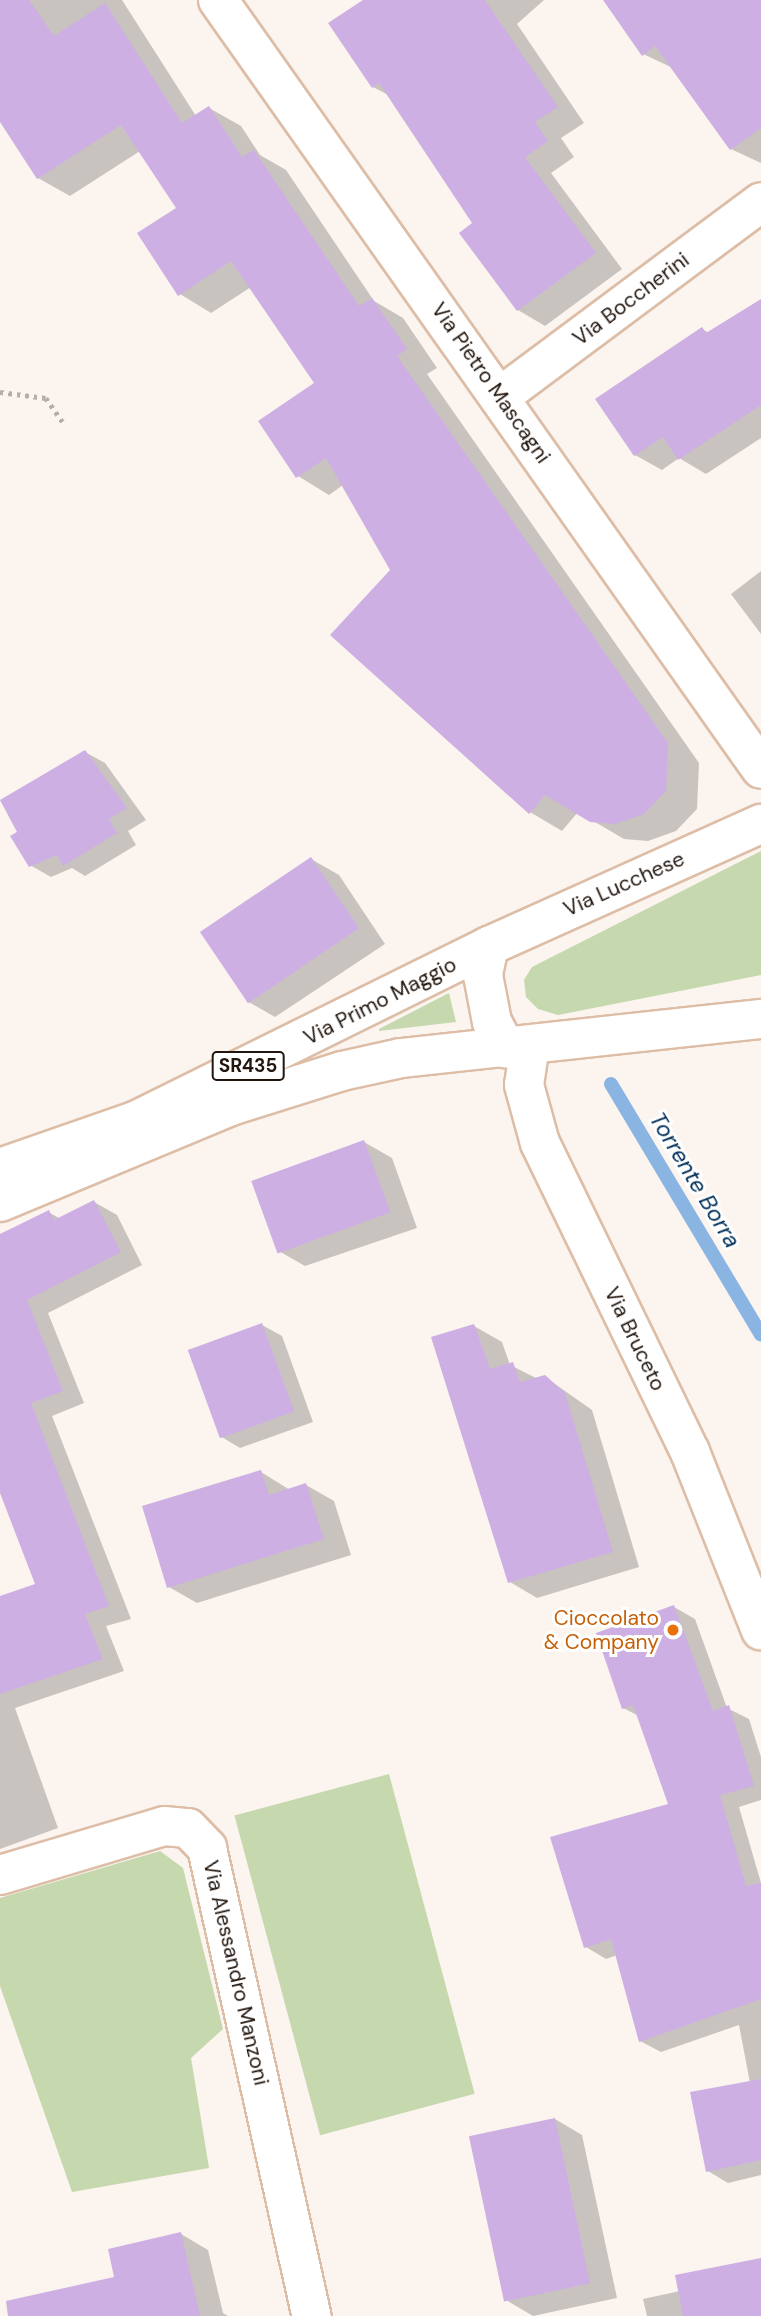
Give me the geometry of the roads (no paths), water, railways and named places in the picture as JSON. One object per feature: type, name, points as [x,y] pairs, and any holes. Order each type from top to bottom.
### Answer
[{"type":"street","name":"Via Pietro Mascagni","points":[[218,0],[502,396],[761,769]]},
{"type":"street","name":"Via Boccherini","points":[[502,396],[761,202]]},
{"type":"street","name":"Via Lucchese","points":[[489,946],[761,824]]},
{"type":"street","points":[[489,946],[483,975],[492,1022],[518,1046],[761,1019]]},
{"type":"street","name":"Via Primo Maggio","points":[[0,1168],[135,1121],[489,946]]},
{"type":"street","name":"Via Primo Maggio","points":[[0,1202],[231,1106],[287,1088],[401,1058],[518,1046]]},
{"type":"street","name":"Via Bruceto","points":[[518,1046],[524,1085],[540,1143],[690,1452],[761,1630]]},
{"type":"street","name":"Via Alessandro Manzoni","points":[[0,1875],[164,1826],[188,1828],[207,1848],[312,2316]]},
{"type":"waterway","name":"Torrente Borra","points":[[611,1084],[761,1335]]},
{"type":"place","name":"Cioccolato & Company","points":[[673,1630]]}]
